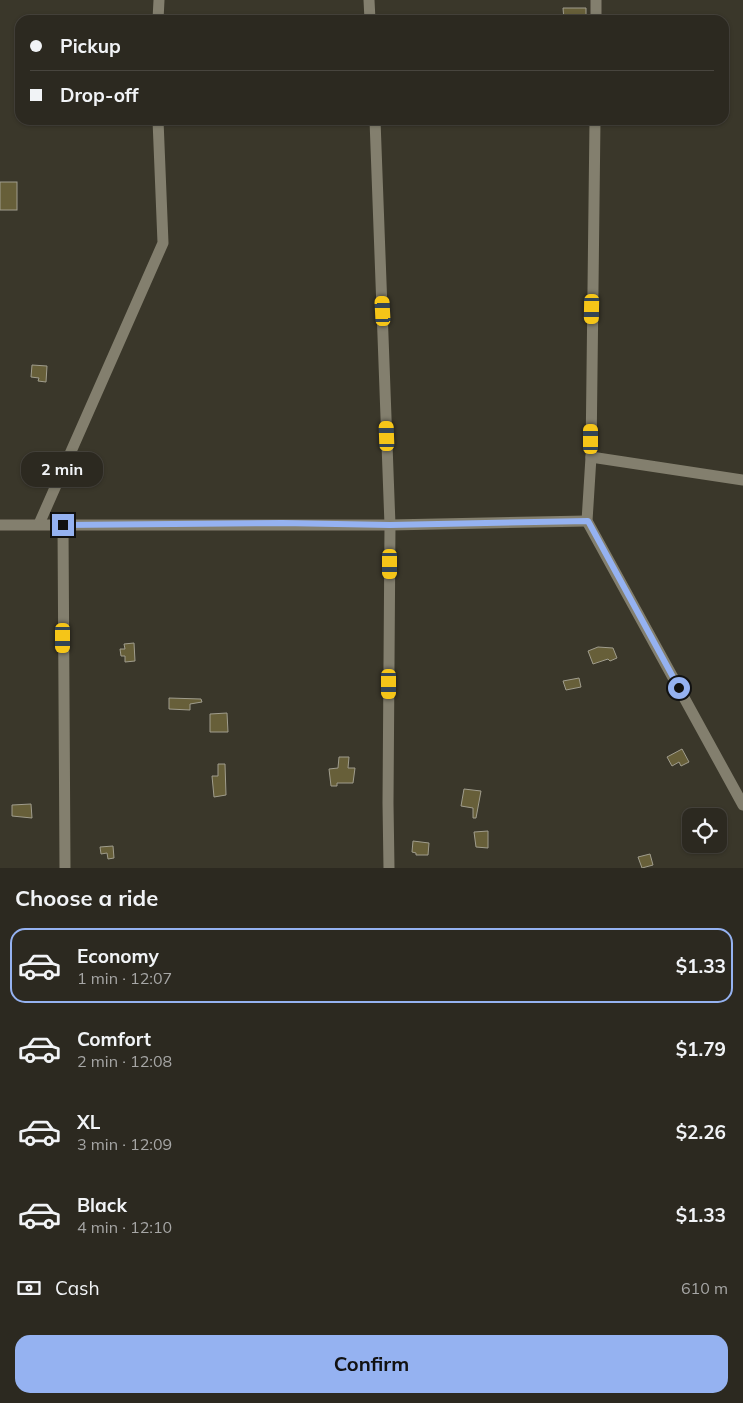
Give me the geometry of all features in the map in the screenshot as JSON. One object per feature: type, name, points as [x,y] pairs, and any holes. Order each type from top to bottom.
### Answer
[{"type":"street","points":[[158,15],[159,0]]},
{"type":"street","points":[[369,0],[370,15]]},
{"type":"street","points":[[596,0],[596,15]]},
{"type":"street","points":[[39,524],[163,243],[158,125]]},
{"type":"street","points":[[375,125],[390,525],[389,868]]},
{"type":"street","points":[[595,125],[591,457],[588,521],[743,805]]},
{"type":"street","points":[[591,457],[743,480]]},
{"type":"street","points":[[0,524],[282,523],[390,525],[588,521]]},
{"type":"street","points":[[63,525],[64,868]]},
{"type":"building","points":[[563,8],[586,8],[586,15],[564,15]]},
{"type":"building","points":[[0,182],[17,182],[17,210],[0,210]]},
{"type":"building","points":[[32,365],[47,366],[46,382],[38,381],[39,378],[31,377]]},
{"type":"building","points":[[134,643],[135,661],[125,662],[125,656],[121,656],[120,649],[125,649],[124,644]]},
{"type":"building","points":[[598,647],[613,648],[617,658],[593,664],[588,651]]},
{"type":"building","points":[[579,678],[581,687],[566,690],[563,681]]},
{"type":"building","points":[[169,698],[201,699],[202,702],[190,704],[190,710],[169,709]]},
{"type":"building","points":[[227,713],[228,732],[210,732],[210,714]]},
{"type":"building","points":[[682,749],[689,762],[681,766],[679,762],[672,766],[667,757]]},
{"type":"building","points":[[339,757],[349,757],[348,768],[355,768],[353,783],[337,783],[337,786],[331,786],[329,769],[338,768]]},
{"type":"building","points":[[218,764],[225,764],[226,795],[214,797],[212,776],[218,776]]},
{"type":"building","points":[[464,789],[481,791],[476,818],[473,818],[473,808],[461,806]]},
{"type":"building","points":[[31,804],[32,818],[12,816],[12,805]]},
{"type":"building","points":[[488,831],[488,848],[476,847],[474,832]]},
{"type":"building","points":[[413,841],[429,843],[428,855],[416,855],[416,853],[412,852]]},
{"type":"building","points":[[113,846],[114,858],[108,859],[107,853],[101,854],[100,847]]},
{"type":"building","points":[[650,854],[653,865],[642,868],[638,857]]},
{"type":"route","points":[[63,525],[282,523],[390,525],[588,521],[679,688]]}]
